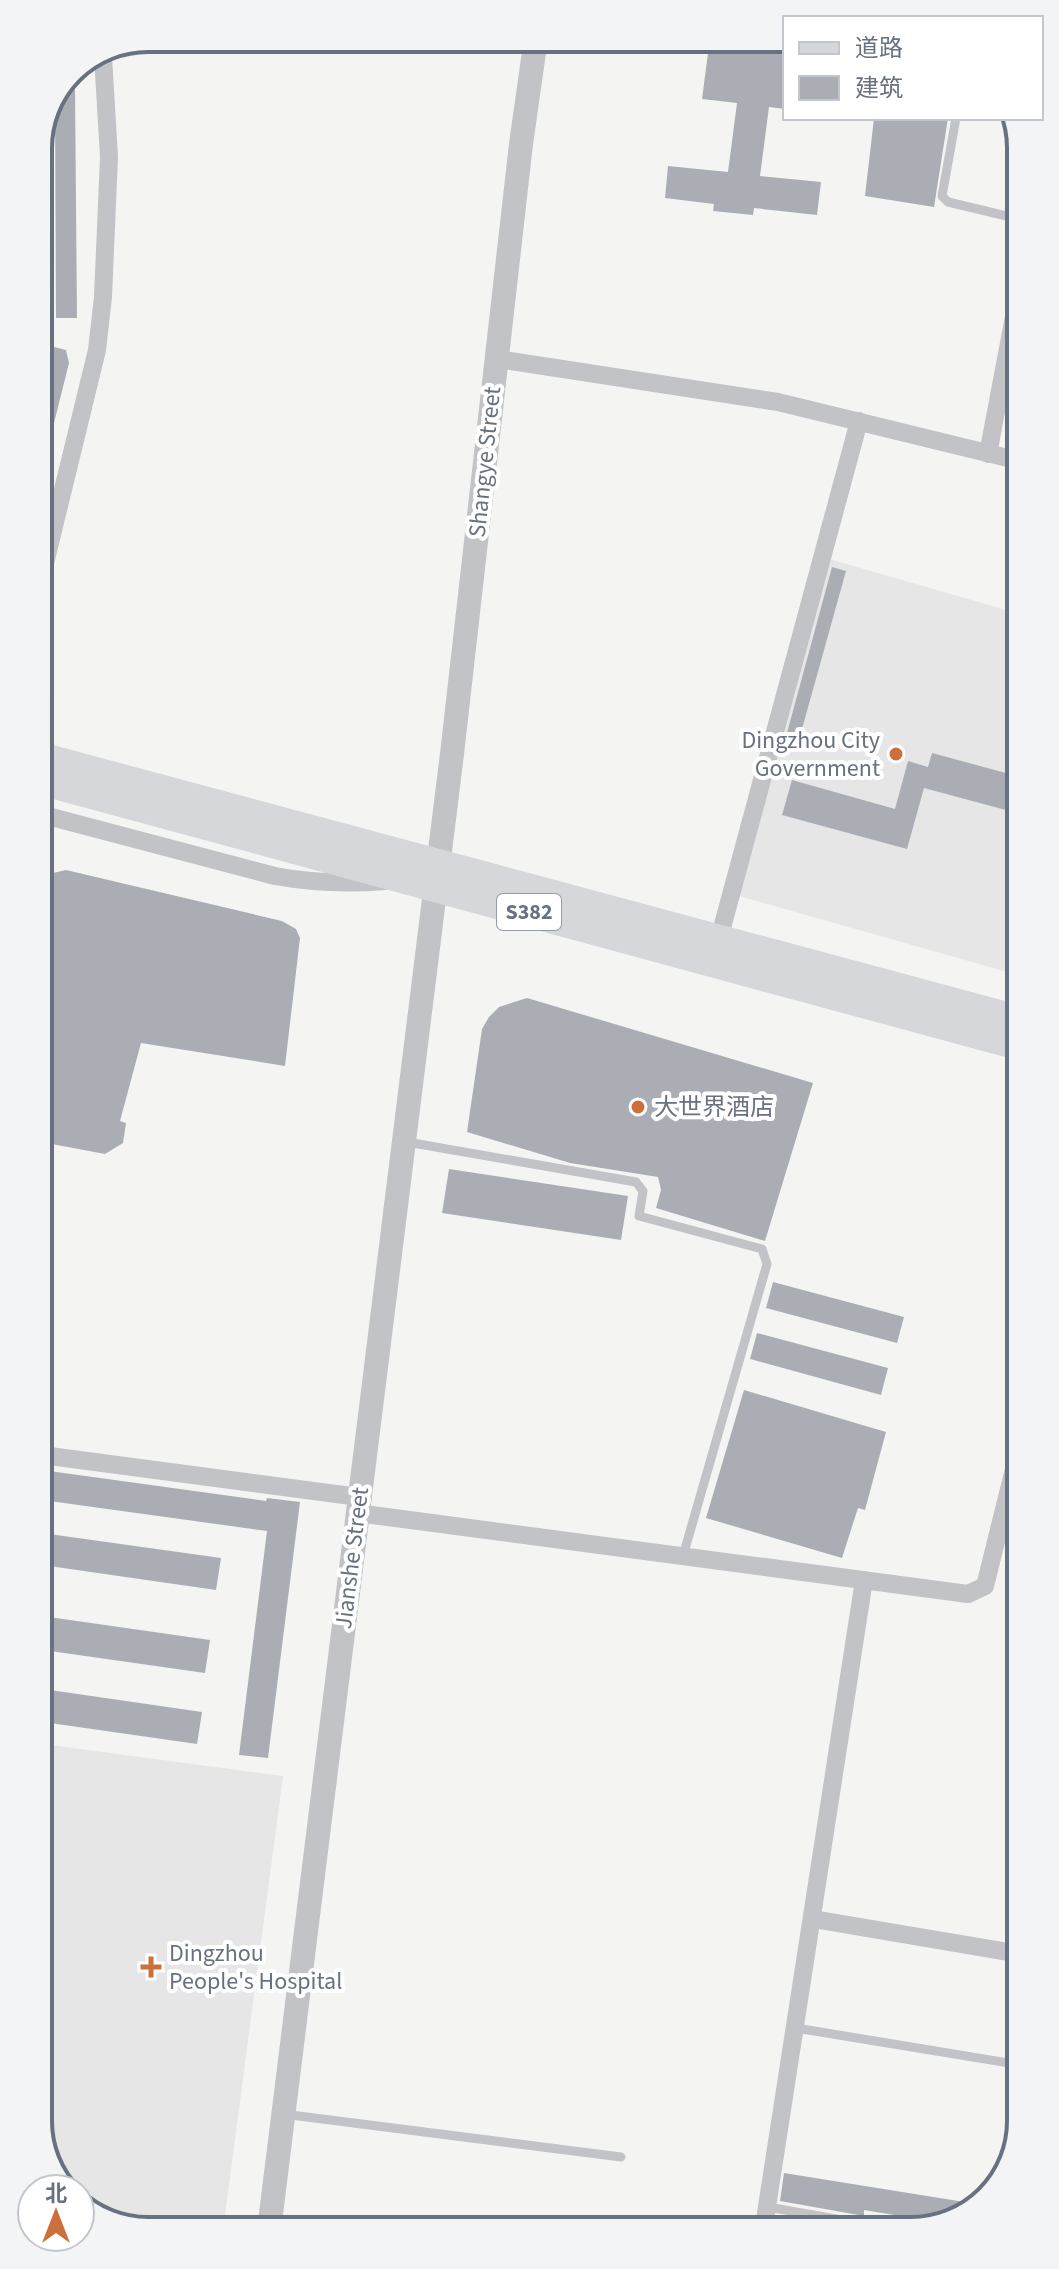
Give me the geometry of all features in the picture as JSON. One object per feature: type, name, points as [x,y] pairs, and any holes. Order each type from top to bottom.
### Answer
[{"type":"main road","name":"S382","points":[[52,761],[427,877],[1007,1042]]},
{"type":"main road","name":"S382","points":[[52,783],[427,877],[719,939],[1007,1017]]},
{"type":"street","name":"Shangye Street","points":[[427,877],[497,359],[534,52]]},
{"type":"street","points":[[52,533],[99,336],[109,157],[103,63]]},
{"type":"street","points":[[988,454],[1007,354]]},
{"type":"street","points":[[497,359],[778,402],[1007,458]]},
{"type":"street","points":[[719,939],[859,421]]},
{"type":"street","points":[[52,817],[299,880],[342,884],[427,877]]},
{"type":"street","name":"Jianshe Street","points":[[271,2217],[404,1142],[427,877]]},
{"type":"street","points":[[52,1457],[683,1556],[968,1594],[985,1586],[1007,1497]]},
{"type":"street","points":[[766,2217],[864,1580]]},
{"type":"street","points":[[813,1919],[1007,1952]]},
{"type":"lane","points":[[956,120],[942,196],[948,202],[1007,216]]},
{"type":"lane","points":[[404,1142],[636,1182],[643,1191],[639,1216],[762,1249],[767,1264],[683,1556]]},
{"type":"lane","points":[[796,2028],[1007,2063]]},
{"type":"lane","points":[[283,2114],[621,2157]]},
{"type":"lane","points":[[768,2207],[825,2217]]},
{"type":"shaded area","name":"Dingzhou City Government","points":[[829,559],[1007,610],[1007,972],[736,895]]},
{"type":"shaded area","name":"Dingzhou People's Hospital","points":[[52,1745],[283,1776],[225,2217],[141,2217],[117,2212],[96,2201],[96,2173],[68,2173],[57,2152],[52,2122]]},
{"type":"building","points":[[708,52],[783,52],[783,109],[769,107],[760,176],[821,182],[817,215],[754,208],[753,215],[713,211],[714,204],[665,198],[668,166],[728,172],[737,103],[702,99]]},
{"type":"building","points":[[75,87],[77,318],[56,318],[55,123],[62,105]]},
{"type":"building","points":[[874,120],[948,120],[934,207],[865,196]]},
{"type":"building","points":[[52,346],[66,350],[69,363],[52,431]]},
{"type":"building","points":[[832,567],[846,571],[797,747],[784,744]]},
{"type":"building","points":[[932,753],[1007,773],[1007,810],[924,788],[907,849],[782,815],[792,780],[895,809],[908,761],[928,767]]},
{"type":"building","points":[[66,870],[282,921],[296,929],[300,938],[285,1066],[141,1043],[120,1121],[126,1123],[123,1143],[105,1154],[52,1144],[52,873]]},
{"type":"building","name":"大世界酒店","points":[[527,998],[813,1083],[765,1241],[656,1208],[661,1190],[658,1177],[570,1163],[467,1132],[482,1029],[499,1007]]},
{"type":"building","points":[[449,1169],[628,1196],[621,1240],[442,1213]]},
{"type":"building","points":[[773,1282],[904,1317],[897,1343],[766,1308]]},
{"type":"building","points":[[757,1333],[888,1368],[881,1395],[750,1359]]},
{"type":"building","points":[[744,1390],[886,1432],[865,1510],[858,1508],[842,1558],[706,1518]]},
{"type":"building","points":[[52,1471],[266,1501],[267,1498],[300,1502],[268,1758],[239,1755],[267,1531],[52,1501]]},
{"type":"building","points":[[52,1534],[221,1558],[216,1590],[52,1566]]},
{"type":"building","points":[[52,1617],[210,1640],[205,1673],[52,1651]]},
{"type":"building","points":[[52,1690],[202,1712],[197,1744],[52,1723]]},
{"type":"building","points":[[784,2173],[963,2202],[942,2212],[906,2217],[864,2210],[864,2216],[780,2201]]},
{"type":"place","name":"Dingzhou City Government","points":[[896,754]]},
{"type":"place","name":"大世界酒店","points":[[638,1107]]},
{"type":"place","name":"Dingzhou People's Hospital","points":[[151,1967]]}]
